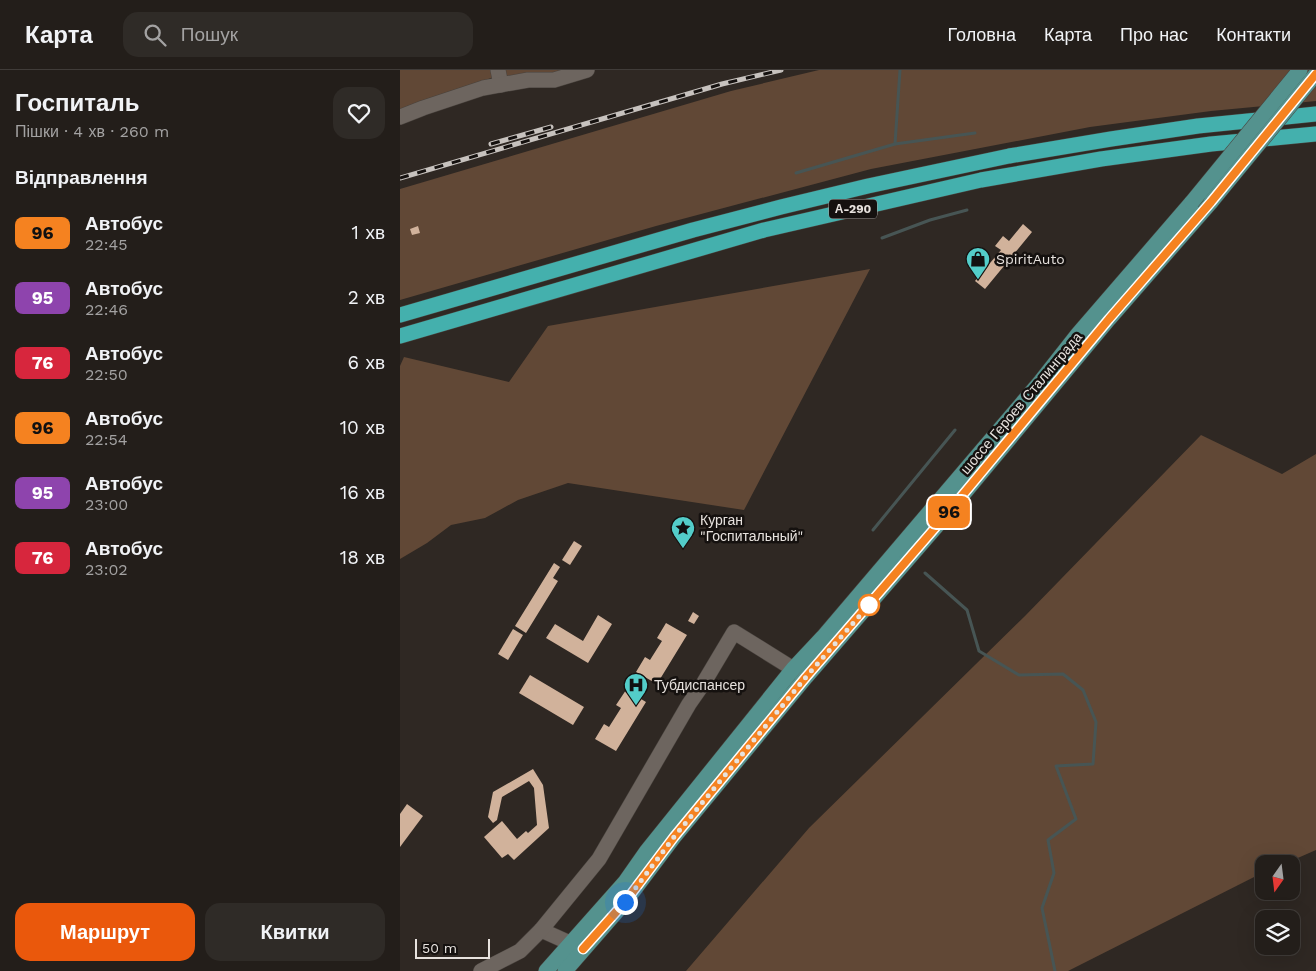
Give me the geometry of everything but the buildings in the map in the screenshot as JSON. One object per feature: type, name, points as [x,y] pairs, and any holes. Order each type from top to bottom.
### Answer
[{"type":"highway","name":"А-290","points":[[400,315],[693,230],[868,186],[1009,156],[1111,139],[1198,126],[1316,114]]},
{"type":"highway","name":"А-290","points":[[400,336],[764,230],[981,180],[1101,159],[1193,146],[1316,134]]},
{"type":"main road","name":"шоссе Героев Сталинграда","points":[[576,946],[625,902],[800,673],[823,637],[1041,381],[1078,334],[1192,202],[1300,70]]},
{"type":"main road","name":"шоссе Героев Сталинграда","points":[[800,673],[941,521],[1109,319],[1211,202],[1316,74]]},
{"type":"main road","points":[[546,971],[576,946]]},
{"type":"main road","points":[[564,971],[576,946]]},
{"type":"street","points":[[400,117],[475,91],[500,78],[554,80],[587,70]]},
{"type":"street","points":[[481,971],[520,951],[541,930],[598,859],[689,704],[734,632],[800,673]]},
{"type":"street","points":[[541,930],[576,946]]},
{"type":"shaded area","points":[[400,70],[568,70],[555,74],[491,78],[400,113]]},
{"type":"shaded area","points":[[819,70],[1316,70],[1316,101],[1211,111],[1090,127],[871,169],[656,226],[400,300],[400,189],[731,91]]},
{"type":"shaded area","points":[[870,269],[744,510],[568,483],[518,500],[485,518],[451,525],[427,543],[400,559],[400,366],[404,357],[509,382],[548,326]]},
{"type":"shaded area","points":[[1201,435],[1282,474],[1316,454],[1316,850],[1300,857],[1300,855],[1255,855],[1255,877],[1068,971],[686,971],[809,828],[1025,616]]},
{"type":"waterway","points":[[895,144],[900,70]]},
{"type":"waterway","points":[[796,173],[895,144],[975,133]]},
{"type":"waterway","points":[[882,238],[930,220],[967,210]]},
{"type":"waterway","points":[[873,530],[955,430]]},
{"type":"waterway","points":[[925,573],[967,610],[979,651],[1019,675],[1063,674],[1083,690],[1096,722],[1093,764],[1056,766],[1076,819],[1048,840],[1054,873],[1042,908],[1055,971]]},
{"type":"railway","points":[[400,178],[722,84],[781,70]]},
{"type":"railway","points":[[491,144],[551,127]]},
{"type":"bus line","name":"96","points":[[583,949],[625,902],[674,837],[806,677],[941,521],[1109,319],[1211,202],[1316,74]]},
{"type":"place","name":"SpiritAuto","points":[[978,280]]},
{"type":"place","name":"Курган \"Госпитальный\"","points":[[683,549]]},
{"type":"place","name":"Тубдиспансер","points":[[636,706]]},
{"type":"route","points":[[625,902],[674,837],[806,677],[869,605]]}]
